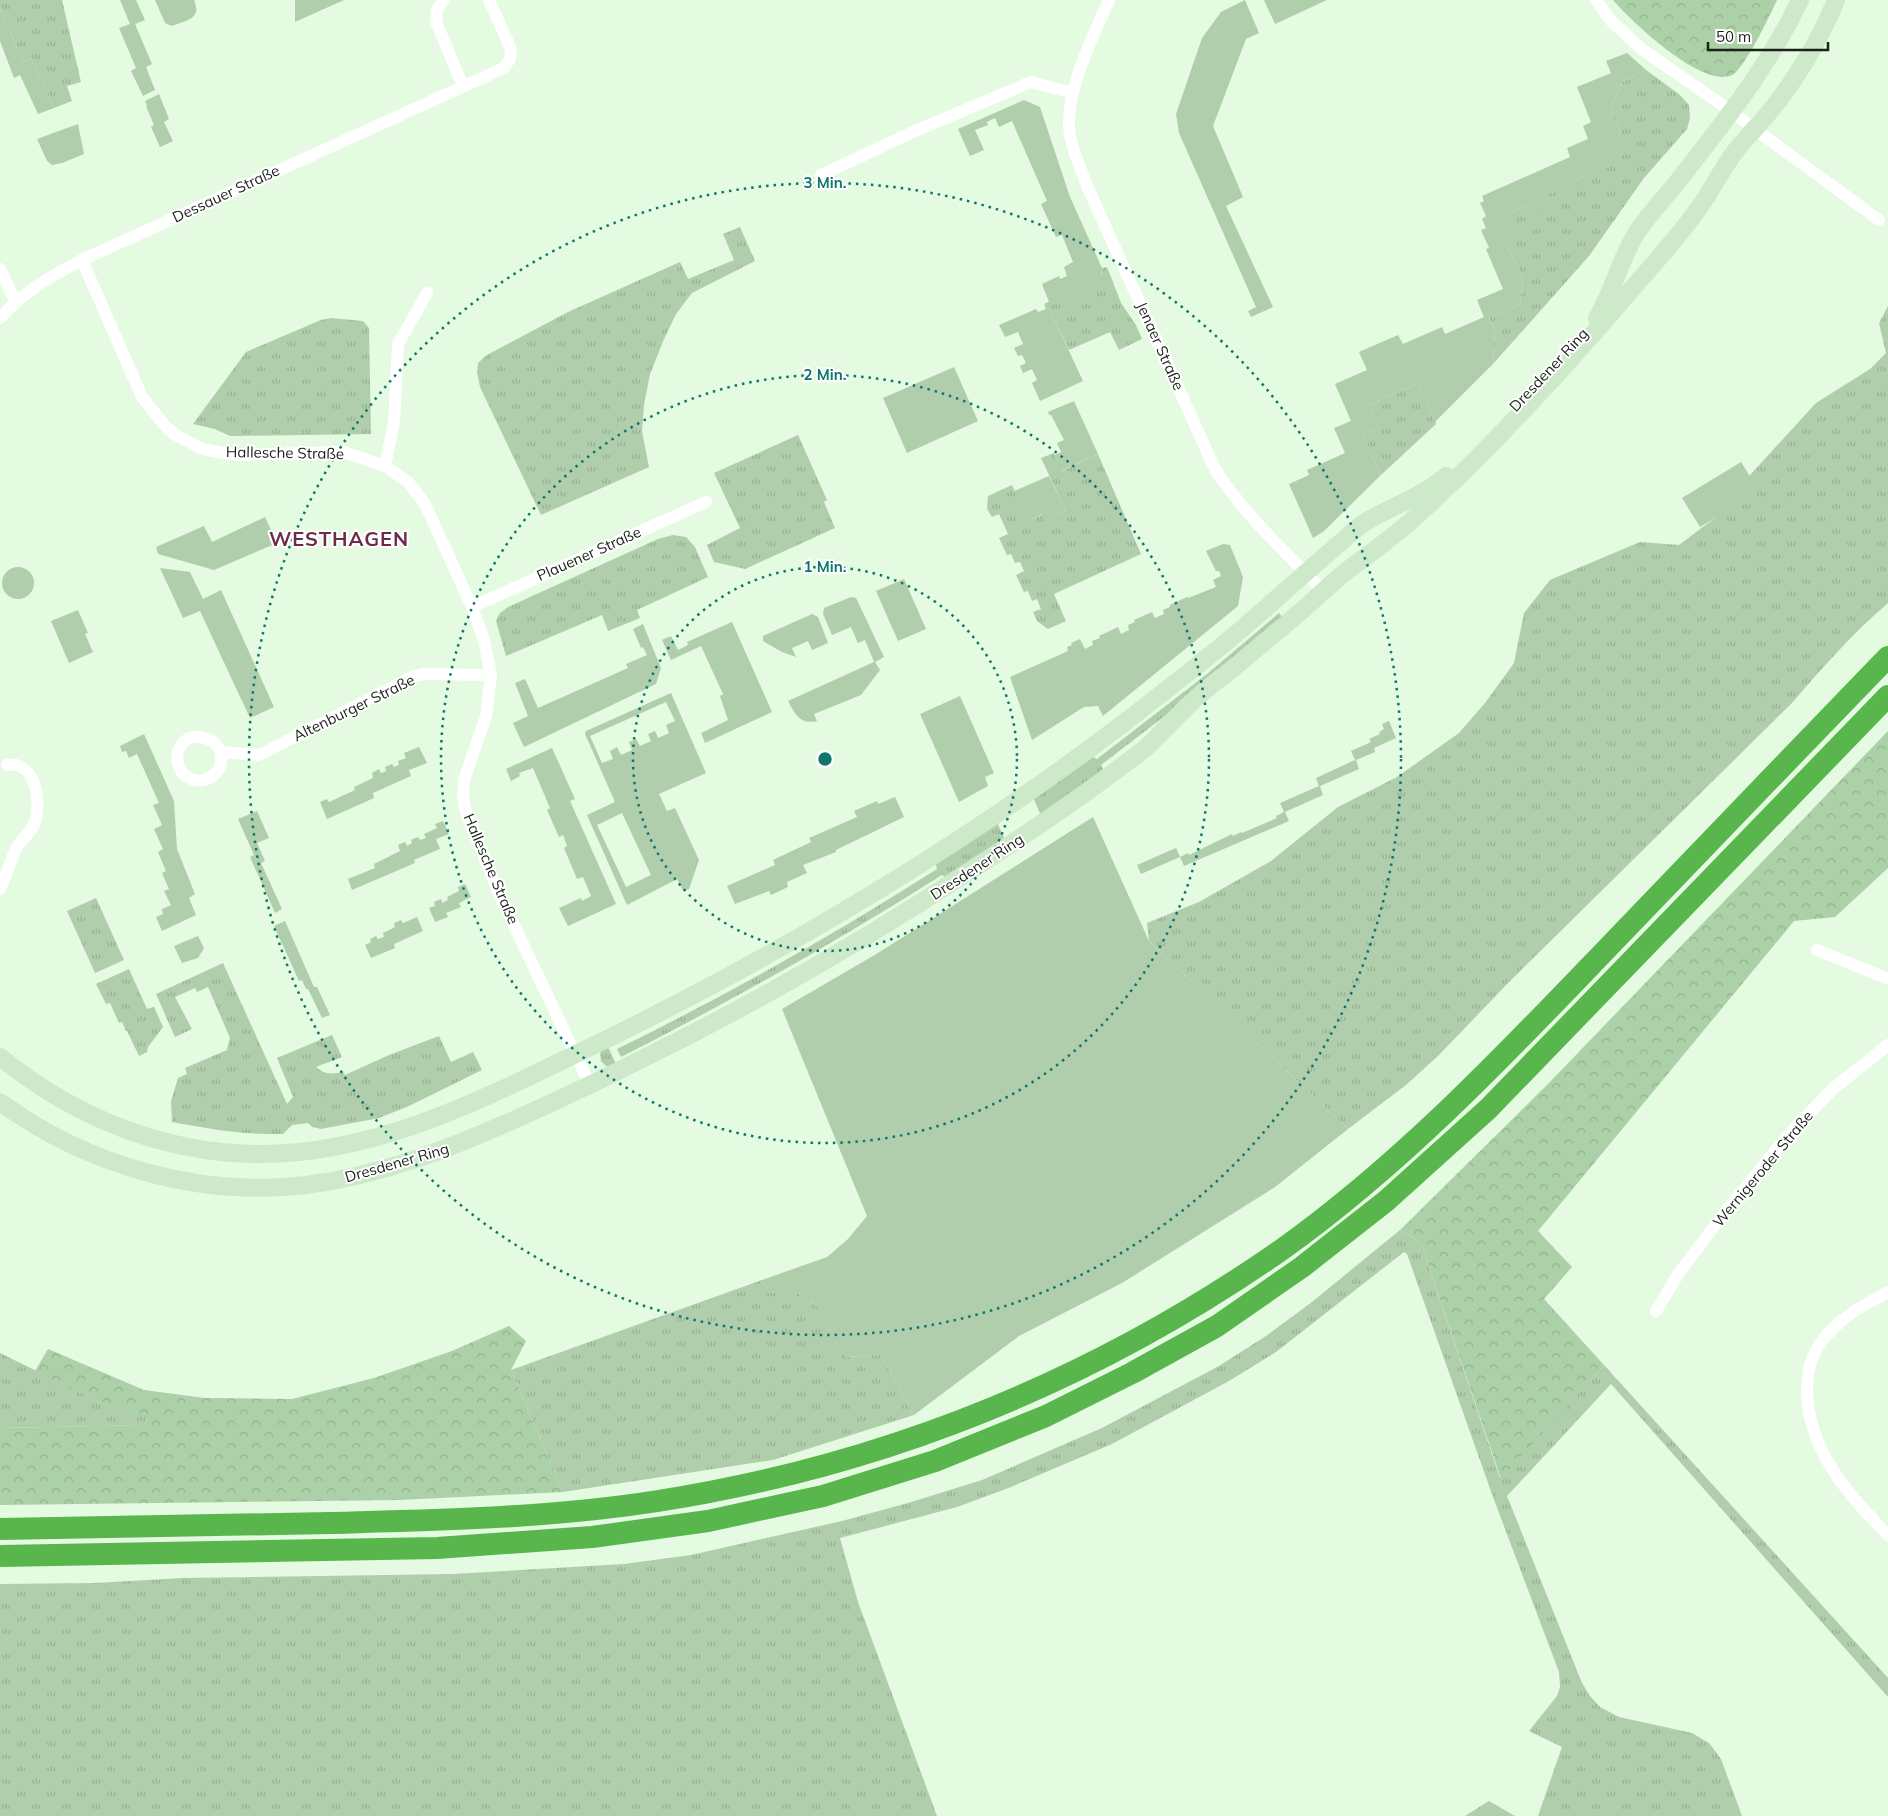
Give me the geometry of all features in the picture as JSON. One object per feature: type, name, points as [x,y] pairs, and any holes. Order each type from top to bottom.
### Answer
[{"type":"highway","points":[[0,1529],[386,1522],[493,1518],[590,1510],[653,1502],[766,1481],[867,1454],[975,1417],[1032,1392],[1118,1350],[1203,1302],[1287,1245],[1368,1182],[1469,1091],[1888,657]]},
{"type":"highway","points":[[0,1556],[437,1548],[592,1537],[708,1521],[823,1496],[935,1461],[1046,1416],[1132,1373],[1217,1326],[1302,1267],[1386,1201],[1488,1109],[1888,696]]},
{"type":"street","points":[[444,0],[436,9],[436,22],[463,86]]},
{"type":"street","name":"Dessauer Straße","points":[[0,318],[15,301],[48,278],[82,260],[504,68],[510,59],[511,49],[488,0]]},
{"type":"street","name":"Jenaer Straße","points":[[1109,0],[1087,51],[1073,93],[1070,113],[1070,134],[1087,186],[1215,469],[1231,494],[1252,519],[1306,573]]},
{"type":"street","points":[[1596,0],[1612,22],[1643,50],[1879,220]]},
{"type":"street","name":"Dresdener Ring","points":[[0,1057],[28,1080],[82,1112],[145,1136],[189,1147],[261,1154],[314,1150],[341,1145],[429,1121],[487,1097],[678,1005],[871,896],[1012,804],[1118,727],[1230,639],[1362,524],[1378,513],[1437,484],[1445,478],[1534,388],[1596,319],[1604,306],[1619,267],[1632,241],[1731,112],[1769,56],[1800,0]]},
{"type":"street","name":"Dresdener Ring","points":[[0,1102],[66,1142],[138,1170],[174,1179],[209,1184],[272,1188],[351,1178],[420,1159],[464,1142],[590,1085],[691,1034],[821,964],[912,909],[1026,834],[1152,743],[1167,730],[1192,702],[1359,561],[1392,538],[1410,522],[1507,426],[1640,280],[1704,201],[1724,167],[1778,101],[1811,51],[1828,20],[1836,0]]},
{"type":"street","points":[[821,175],[912,132],[1031,82],[1073,93]]},
{"type":"street","name":"Hallesche Straße","points":[[82,260],[142,397],[166,427],[202,448],[235,455],[344,452],[385,466],[408,482],[425,504],[472,607],[484,640],[491,675],[486,716],[464,780],[463,796],[466,813],[500,896],[576,1054]]},
{"type":"street","points":[[0,269],[15,301]]},
{"type":"street","points":[[385,466],[394,423],[398,344],[427,293]]},
{"type":"street","name":"Plauener Straße","points":[[472,607],[706,502]]},
{"type":"street","points":[[1306,573],[1324,591]]},
{"type":"street","name":"Altenburger Straße","points":[[221,752],[259,755],[414,676],[424,674],[491,675]]},
{"type":"street","points":[[0,889],[16,847],[34,824],[38,803],[36,790],[25,768],[16,763],[7,765]]},
{"type":"street","points":[[1817,950],[1888,979]]},
{"type":"street","name":"Wernigeroder Straße","points":[[1656,1311],[1679,1272],[1790,1133],[1834,1088],[1888,1045]]},
{"type":"street","points":[[576,1054],[590,1085]]},
{"type":"street","points":[[1888,1292],[1842,1320],[1824,1340],[1812,1359],[1807,1383],[1808,1406],[1813,1428],[1822,1451],[1833,1471],[1854,1499],[1888,1535]]},
{"type":"green space","points":[[0,0],[62,0],[81,82],[67,86],[72,101],[54,108],[31,58],[23,62],[0,8]]},
{"type":"green space","points":[[120,0],[136,0],[145,20],[135,24],[152,64],[146,67],[155,90],[143,96],[131,71],[136,68],[119,28],[130,24]]},
{"type":"green space","points":[[155,0],[194,0],[196,6],[195,15],[172,26],[165,23]]},
{"type":"green space","points":[[295,0],[344,0],[295,22]]},
{"type":"green space","points":[[1245,0],[1259,33],[1246,39],[1213,126],[1243,197],[1226,206],[1273,307],[1251,317],[1248,311],[1256,307],[1179,133],[1176,114],[1202,38],[1221,12]]},
{"type":"green space","points":[[1264,0],[1327,0],[1275,24]]},
{"type":"green space","points":[[1613,0],[1777,0],[1744,62],[1732,75],[1719,77],[1703,72],[1668,51],[1635,23]]},
{"type":"green space","points":[[0,8],[23,62],[31,58],[54,108],[38,114],[20,75],[14,78],[0,41]]},
{"type":"green space","points":[[1627,53],[1646,70],[1622,82],[1610,110],[1621,134],[1609,157],[1584,176],[1543,198],[1545,205],[1531,212],[1528,205],[1510,213],[1520,235],[1505,241],[1523,279],[1520,304],[1489,317],[1495,331],[1493,364],[1435,422],[1418,383],[1370,405],[1379,428],[1363,435],[1381,475],[1324,531],[1313,538],[1289,484],[1309,475],[1307,470],[1345,453],[1334,428],[1351,421],[1335,384],[1367,370],[1359,352],[1398,335],[1403,344],[1442,327],[1445,334],[1484,317],[1477,300],[1503,289],[1486,249],[1489,248],[1481,230],[1486,228],[1482,219],[1486,216],[1480,203],[1484,201],[1482,196],[1570,157],[1567,148],[1588,139],[1583,126],[1591,122],[1577,87],[1611,73],[1606,61]]},
{"type":"green space","points":[[1646,70],[1680,95],[1689,105],[1690,118],[1687,129],[1644,178],[1589,256],[1493,364],[1495,331],[1489,317],[1520,304],[1523,279],[1505,241],[1510,213],[1528,205],[1545,205],[1542,198],[1584,176],[1621,134],[1610,110],[1622,82]]},
{"type":"green space","points":[[159,94],[169,119],[164,122],[173,141],[160,147],[151,127],[154,125],[145,101]]},
{"type":"green space","points":[[1024,100],[1040,107],[1070,197],[1102,268],[1099,280],[1092,289],[1069,299],[1049,302],[1042,284],[1059,276],[1060,279],[1067,276],[1064,267],[1073,262],[1062,235],[1056,237],[1041,204],[1047,201],[1012,121],[999,127],[995,118],[987,122],[988,125],[975,130],[984,150],[970,156],[958,129]]},
{"type":"green space","points":[[78,124],[84,154],[52,165],[47,161],[37,139]]},
{"type":"green space","points":[[740,227],[755,261],[692,293],[676,314],[650,374],[644,405],[642,431],[649,467],[541,515],[480,387],[477,372],[478,363],[487,355],[568,312],[680,262],[688,279],[734,260],[723,234]]},
{"type":"green space","points":[[1107,267],[1121,303],[1136,325],[1142,339],[1119,350],[1110,332],[1069,350],[1049,308],[1044,304],[1102,274],[1102,268]]},
{"type":"green space","points":[[1044,304],[1049,308],[1083,381],[1040,401],[1032,383],[1037,380],[1032,369],[1023,373],[1020,366],[1026,363],[1022,355],[1018,356],[1014,348],[1023,344],[1018,332],[1005,337],[999,325],[1036,309],[1038,312],[1046,309]]},
{"type":"green space","points":[[1888,306],[1888,603],[1838,651],[1792,703],[1510,981],[1439,1055],[1406,1085],[1348,1129],[1149,941],[1147,923],[1199,902],[1271,861],[1338,807],[1397,777],[1459,733],[1485,703],[1514,663],[1524,613],[1550,580],[1640,542],[1679,545],[1716,517],[1729,498],[1816,403],[1870,369],[1886,353],[1879,323]]},
{"type":"green space","points":[[331,318],[363,321],[369,328],[371,434],[230,436],[215,429],[193,424],[246,352],[321,320]]},
{"type":"green space","points":[[954,367],[978,421],[907,453],[883,398]]},
{"type":"green space","points":[[1418,383],[1436,424],[1381,475],[1363,435],[1379,428],[1370,405]]},
{"type":"green space","points":[[1074,401],[1098,454],[1061,471],[1055,455],[1061,452],[1057,443],[1064,440],[1048,412]]},
{"type":"green space","points":[[798,435],[827,500],[824,502],[835,528],[745,569],[714,562],[707,545],[740,528],[714,473]]},
{"type":"green space","points":[[1054,453],[1062,471],[1098,454],[1141,554],[1054,594],[1066,621],[1048,629],[1037,621],[1033,612],[1041,609],[1037,599],[1032,601],[1028,591],[1024,592],[1016,575],[1024,571],[1020,562],[1015,563],[1011,554],[1007,555],[999,538],[1008,534],[999,514],[992,517],[987,509],[988,496],[1012,485],[1028,521],[1043,514],[1045,520],[1066,511],[1041,458]]},
{"type":"green space","points":[[1741,462],[1759,491],[1700,527],[1682,498]]},
{"type":"green space","points":[[1049,476],[1066,511],[1045,520],[1042,514],[1028,521],[1014,491]]},
{"type":"green space","points":[[265,517],[277,543],[214,570],[158,554],[156,547],[204,526],[212,542]]},
{"type":"green space","points":[[673,535],[686,537],[695,547],[708,577],[637,610],[640,618],[608,631],[602,615],[506,656],[496,621],[500,613],[508,607],[658,539]]},
{"type":"green space","points":[[1223,544],[1230,545],[1243,577],[1238,606],[1103,716],[1098,706],[1084,707],[1032,740],[1010,677],[1068,651],[1067,647],[1072,645],[1071,643],[1080,639],[1085,649],[1093,645],[1092,641],[1100,638],[1099,636],[1118,627],[1121,634],[1129,630],[1128,625],[1135,622],[1134,620],[1152,612],[1155,618],[1164,614],[1163,610],[1170,607],[1170,605],[1216,587],[1213,580],[1221,576],[1219,571],[1216,571],[1206,551]]},
{"type":"green space","points":[[18,567],[24,568],[29,572],[33,577],[33,589],[29,594],[24,598],[18,599],[12,598],[7,594],[3,589],[2,583],[3,577],[7,572],[12,568]]},
{"type":"green space","points":[[160,568],[190,572],[203,599],[221,590],[274,707],[250,718],[200,611],[183,618]]},
{"type":"green space","points":[[904,579],[926,629],[898,641],[876,591]]},
{"type":"green space","points":[[851,597],[856,598],[884,657],[875,662],[880,670],[861,695],[814,714],[817,721],[802,720],[788,701],[874,662],[865,640],[858,643],[851,627],[832,635],[823,614],[824,608]]},
{"type":"green space","points":[[78,610],[88,633],[85,634],[93,652],[69,663],[51,621]]},
{"type":"green space","points":[[1279,613],[1285,620],[1221,673],[1101,765],[1105,773],[1042,818],[1032,795],[1088,755],[1097,759],[1207,674]]},
{"type":"green space","points":[[812,614],[818,617],[828,643],[812,650],[808,641],[792,648],[796,657],[782,652],[763,641],[763,636]]},
{"type":"green space","points":[[732,622],[772,712],[705,743],[701,733],[728,720],[720,696],[723,694],[701,646],[671,660],[662,640],[671,636],[678,650],[688,645],[687,642]]},
{"type":"green space","points":[[643,624],[661,668],[656,684],[524,747],[513,723],[528,716],[515,683],[525,679],[538,708],[628,668],[626,664],[647,655],[643,647],[641,648],[633,629]]},
{"type":"green space","points":[[671,693],[706,773],[659,794],[667,811],[675,808],[699,860],[689,889],[683,891],[677,879],[627,905],[587,815],[615,802],[585,734],[586,731]],"holes":[[[666,702],[675,721],[666,725],[669,733],[658,738],[655,731],[648,734],[651,741],[640,746],[636,739],[629,742],[632,750],[621,755],[617,747],[610,751],[613,759],[602,763],[590,736]],[[622,813],[651,875],[626,887],[597,825]]]},
{"type":"green space","points":[[960,696],[994,773],[985,777],[988,786],[959,802],[920,714]]},
{"type":"green space","points":[[1389,721],[1396,738],[1374,748],[1375,752],[1356,760],[1359,769],[1320,786],[1323,795],[1285,812],[1289,821],[1184,866],[1180,857],[1188,853],[1189,855],[1232,834],[1233,836],[1242,833],[1277,818],[1276,816],[1284,812],[1280,803],[1319,786],[1316,778],[1355,760],[1351,751],[1371,742],[1369,739],[1380,734],[1379,732],[1384,729],[1382,724]]},
{"type":"green space","points":[[1888,731],[1888,868],[1835,917],[1794,921],[1538,1231],[1572,1267],[1544,1299],[1604,1365],[1501,1479],[1421,1243],[1400,1230],[1548,1084]]},
{"type":"green space","points":[[144,734],[174,801],[177,849],[195,894],[189,898],[196,915],[162,931],[156,917],[163,914],[162,909],[171,905],[164,891],[169,889],[162,873],[166,871],[158,852],[163,849],[154,829],[162,825],[153,805],[159,803],[137,754],[129,758],[126,751],[122,752],[120,746]]},
{"type":"green space","points":[[419,747],[427,763],[409,770],[411,776],[373,793],[374,798],[327,819],[320,802],[327,799],[329,802],[355,790],[354,787],[373,778],[372,773],[379,769],[381,773],[386,771],[385,767],[392,764],[394,767],[399,765],[398,761],[406,758],[404,753]]},
{"type":"green space","points":[[552,748],[575,799],[570,801],[616,904],[568,926],[559,908],[581,898],[582,901],[591,896],[583,877],[577,879],[564,848],[567,846],[563,835],[559,837],[547,810],[550,808],[533,768],[519,773],[520,776],[511,781],[506,769]]},
{"type":"green space","points":[[895,797],[904,817],[836,850],[836,852],[803,865],[807,873],[787,882],[788,887],[771,895],[769,891],[735,904],[727,886],[775,865],[773,860],[811,842],[809,838],[857,817],[854,811],[877,801],[878,804]]},
{"type":"green space","points":[[257,811],[269,838],[257,843],[265,861],[261,863],[282,909],[275,913],[250,857],[254,855],[238,819]]},
{"type":"green space","points":[[1093,817],[1149,941],[1348,1129],[1275,1187],[1122,1283],[1019,1336],[914,1415],[880,1354],[847,1357],[827,1348],[825,1318],[813,1302],[799,1293],[769,1292],[762,1280],[827,1257],[848,1239],[867,1216],[782,1009],[878,953]]},
{"type":"green space","points":[[996,820],[1006,842],[949,880],[942,875],[784,970],[621,1057],[617,1049],[780,964],[937,869],[935,860]]},
{"type":"green space","points":[[443,821],[449,834],[436,839],[440,849],[414,860],[415,863],[352,890],[348,879],[375,868],[374,864],[400,851],[398,845],[405,842],[407,846],[412,843],[411,840],[418,837],[420,840],[426,838],[424,834],[437,828],[435,824]]},
{"type":"green space","points":[[1176,848],[1180,857],[1141,874],[1137,865]]},
{"type":"green space","points":[[465,884],[471,897],[459,903],[461,907],[446,913],[448,917],[435,922],[429,908],[435,906],[434,902],[441,899],[442,903],[448,900],[447,897],[459,891],[458,887]]},
{"type":"green space","points":[[96,898],[124,960],[95,973],[67,911]]},
{"type":"green space","points":[[417,917],[423,931],[394,944],[395,948],[371,958],[365,945],[371,942],[370,939],[376,936],[378,939],[384,937],[383,933],[395,927],[394,923],[401,920],[403,923]]},
{"type":"green space","points":[[285,921],[314,987],[317,987],[330,1015],[322,1018],[308,989],[306,989],[302,980],[299,981],[274,926]]},
{"type":"green space","points":[[198,936],[204,948],[198,958],[182,963],[174,946]]},
{"type":"green space","points":[[223,963],[287,1104],[293,1097],[277,1058],[332,1035],[342,1057],[316,1067],[326,1073],[343,1072],[345,1075],[389,1055],[439,1036],[451,1062],[473,1052],[482,1070],[409,1106],[379,1118],[321,1129],[312,1127],[308,1123],[292,1125],[283,1134],[255,1134],[172,1122],[171,1101],[178,1078],[187,1074],[185,1068],[227,1050],[230,1038],[208,987],[197,992],[195,988],[175,997],[192,1029],[175,1037],[156,994]]},
{"type":"green space","points":[[129,969],[147,1009],[154,1007],[163,1027],[148,1047],[147,1052],[139,1056],[122,1022],[119,1023],[110,1003],[106,1004],[96,984]]},
{"type":"green space","points":[[607,1045],[617,1066],[607,1067],[601,1061],[600,1053]]},
{"type":"green space","points":[[1400,1230],[1421,1243],[1500,1478],[1604,1365],[1888,1678],[1888,1697],[1611,1384],[1507,1496],[1582,1683],[1590,1696],[1600,1707],[1619,1717],[1692,1733],[1709,1743],[1721,1759],[1742,1816],[1538,1816],[1562,1747],[1529,1731],[1557,1696],[1560,1687],[1559,1672],[1493,1497],[1407,1254],[1404,1252],[1276,1352],[1229,1381],[1112,1444],[1006,1489],[957,1507],[840,1538],[858,1602],[937,1816],[0,1816],[0,1584],[95,1583],[183,1578],[452,1574],[624,1564],[691,1555],[842,1521],[982,1480],[1102,1428],[1219,1366],[1266,1336],[1312,1302]]},
{"type":"green space","points":[[762,1280],[769,1292],[797,1293],[816,1305],[828,1321],[847,1357],[880,1354],[914,1415],[773,1460],[563,1492],[511,1370]]},
{"type":"green space","points":[[509,1326],[526,1341],[511,1370],[563,1492],[400,1500],[0,1505],[0,1428],[145,1425],[147,1418],[110,1407],[35,1371],[48,1349],[144,1390],[205,1398],[292,1399],[374,1378],[452,1351]]},
{"type":"green space","points":[[0,1353],[110,1407],[147,1417],[145,1425],[0,1428]]},
{"type":"green space","points":[[1489,1801],[1515,1816],[1465,1816]]},
{"type":"district","name":"WESTHAGEN","points":[[339,539]]}]
